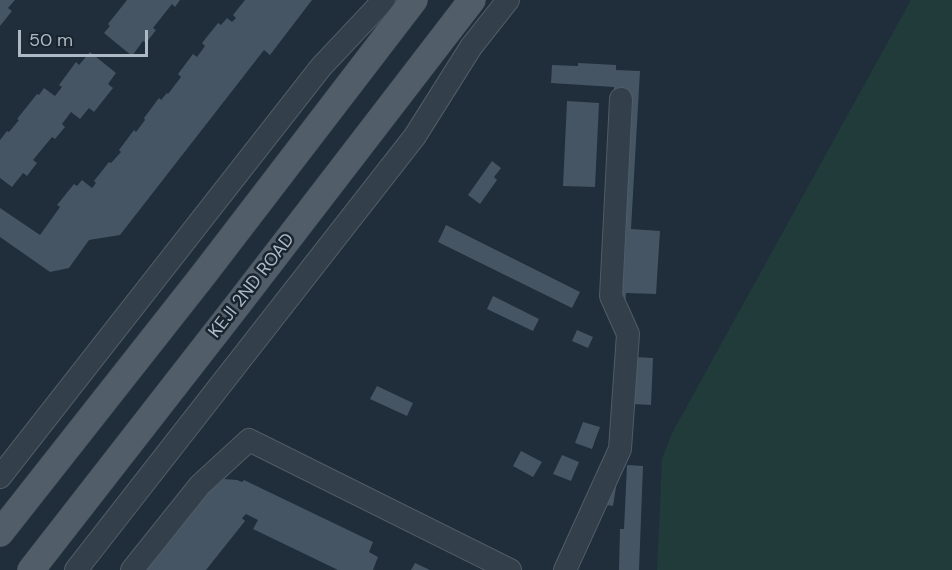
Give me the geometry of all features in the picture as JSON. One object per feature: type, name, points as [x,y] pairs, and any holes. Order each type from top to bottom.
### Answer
[{"type":"main road","points":[[0,533],[204,274],[414,0]]},
{"type":"main road","name":"KEJI 2ND ROAD","points":[[31,570],[472,0]]},
{"type":"street","points":[[0,477],[321,67],[384,0]]},
{"type":"street","name":"KEJI 2ND ROAD","points":[[76,570],[415,136],[471,47],[508,0]]},
{"type":"street","points":[[566,570],[620,449],[628,334],[611,296],[621,99]]},
{"type":"street","points":[[132,570],[200,485],[249,440],[510,570]]},
{"type":"green space","points":[[911,0],[952,0],[952,570],[657,570],[662,459],[672,433]]},
{"type":"building","points":[[0,0],[15,0],[8,8],[12,11],[0,26]]},
{"type":"building","points":[[127,0],[180,0],[175,7],[172,4],[153,28],[156,30],[146,43],[143,41],[132,56],[104,33],[110,26],[108,24]]},
{"type":"building","points":[[245,0],[312,0],[270,55],[264,50],[120,235],[89,240],[69,268],[50,272],[0,237],[0,208],[40,235],[60,207],[57,205],[74,184],[77,186],[82,180],[92,188],[96,183],[94,181],[109,162],[111,163],[121,152],[119,150],[134,130],[136,132],[159,98],[161,100],[168,94],[181,77],[178,74],[193,54],[197,57],[205,46],[202,43],[218,23],[221,25],[227,18],[232,22],[236,18],[233,15]]},
{"type":"building","points":[[90,52],[116,73],[108,84],[113,88],[94,112],[89,108],[80,119],[71,112],[62,124],[65,127],[55,139],[52,137],[33,160],[37,163],[27,176],[23,173],[12,187],[0,178],[0,140],[19,120],[17,119],[37,94],[39,95],[44,88],[55,96],[62,87],[59,85],[76,62],[79,65]]},
{"type":"building","points":[[578,63],[616,65],[616,70],[640,71],[631,229],[660,231],[656,294],[626,293],[625,304],[601,289],[614,87],[551,83],[552,65],[578,66]]},
{"type":"building","points":[[567,101],[599,103],[595,187],[563,186]]},
{"type":"building","points":[[492,161],[501,168],[494,177],[497,180],[480,204],[468,195]]},
{"type":"building","points":[[446,225],[580,292],[572,308],[438,242]]},
{"type":"building","points":[[493,296],[539,319],[533,331],[487,309]]},
{"type":"building","points":[[577,330],[593,337],[588,348],[572,341]]},
{"type":"building","points":[[635,357],[653,358],[651,405],[633,404]]},
{"type":"building","points":[[377,386],[413,403],[407,416],[370,399]]},
{"type":"building","points":[[583,422],[600,427],[592,449],[575,443]]},
{"type":"building","points":[[521,451],[542,462],[533,477],[513,466]]},
{"type":"building","points":[[562,455],[579,462],[571,481],[553,474]]},
{"type":"building","points":[[627,465],[643,466],[639,570],[619,570],[620,529],[624,529]]},
{"type":"building","points":[[224,479],[242,482],[244,480],[373,542],[369,552],[378,557],[373,570],[338,570],[253,529],[258,520],[246,514],[242,518],[245,521],[206,570],[144,570],[212,485]]},
{"type":"building","points":[[602,485],[616,487],[613,506],[599,504]]},
{"type":"building","points":[[415,563],[430,570],[411,570]]}]
